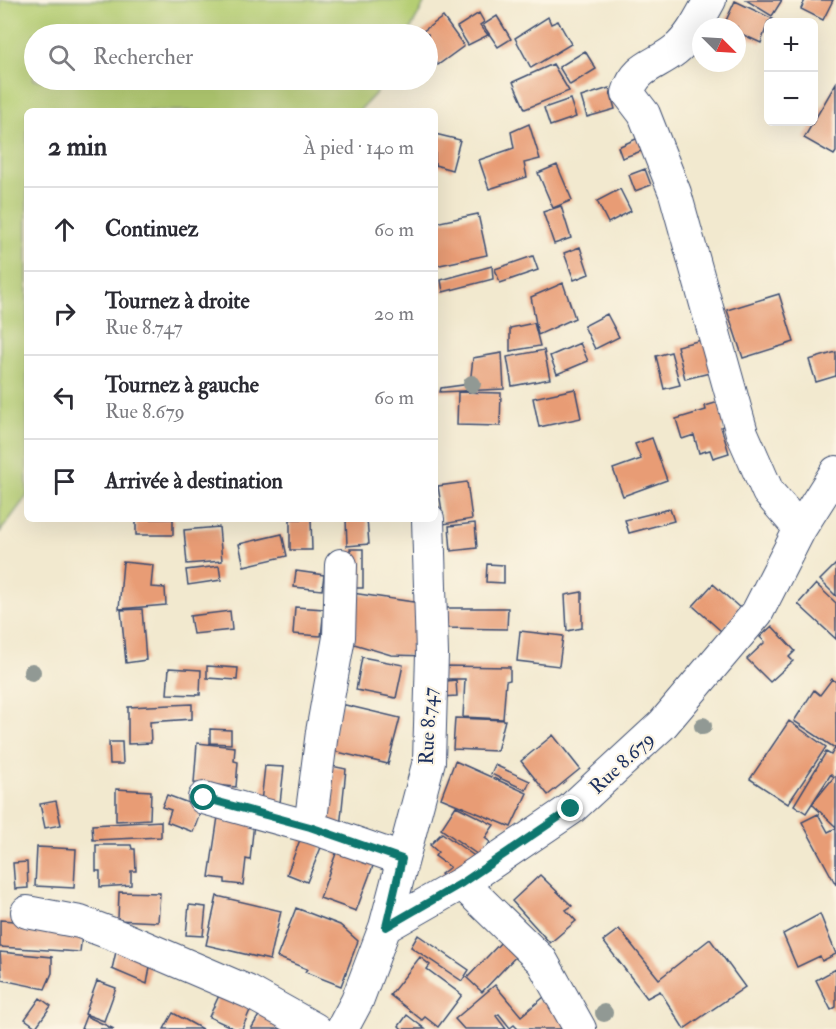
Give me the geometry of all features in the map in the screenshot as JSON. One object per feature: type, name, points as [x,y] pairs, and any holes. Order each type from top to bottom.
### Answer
[{"type":"street","points":[[710,0],[677,50],[641,71],[632,79],[628,93],[644,114],[675,193],[742,433],[768,492],[800,529]]},
{"type":"street","name":"Rue 8.679","points":[[386,927],[462,883],[571,809],[663,724],[757,613],[800,529],[836,472]]},
{"type":"street","name":"Rue 8.747","points":[[386,927],[429,761],[432,654],[428,522]]},
{"type":"street","points":[[310,827],[322,732],[339,637],[340,565]]},
{"type":"street","points":[[204,798],[310,827],[402,859]]},
{"type":"street","points":[[462,883],[542,961],[580,1029]]},
{"type":"street","points":[[27,912],[80,922],[123,939],[249,992],[315,1029]]},
{"type":"street","points":[[342,1029],[357,1001],[386,927]]},
{"type":"green space","points":[[0,0],[426,0],[413,24],[24,24],[24,90],[378,90],[362,108],[24,108],[24,500],[0,532]]},
{"type":"building","points":[[746,0],[782,0],[772,16]]},
{"type":"building","points":[[805,0],[833,0],[823,20],[801,9]]},
{"type":"building","points":[[735,1],[771,18],[764,18],[764,34],[761,43],[746,36],[746,18],[727,18]]},
{"type":"building","points":[[479,13],[484,22],[480,25],[488,35],[468,45],[457,27]]},
{"type":"building","points":[[497,16],[511,39],[498,47],[483,25]]},
{"type":"building","points":[[443,17],[464,46],[438,65],[438,24],[433,24]]},
{"type":"building","points":[[548,17],[551,24],[558,21],[571,44],[531,68],[515,38]]},
{"type":"building","points":[[585,51],[596,69],[570,85],[559,67]]},
{"type":"building","points":[[553,64],[569,91],[525,109],[513,82]]},
{"type":"building","points":[[836,83],[836,152],[834,155],[804,138],[811,126],[818,126],[818,114]]},
{"type":"building","points":[[609,88],[615,109],[587,117],[581,97]]},
{"type":"building","points":[[570,99],[576,117],[550,126],[544,108]]},
{"type":"building","points":[[529,124],[540,159],[524,163],[527,177],[489,189],[479,160],[514,148],[511,132]]},
{"type":"building","points":[[438,135],[460,140],[452,170],[438,166]]},
{"type":"building","points":[[645,135],[650,148],[622,158],[618,147]]},
{"type":"building","points":[[557,165],[572,200],[553,208],[538,173]]},
{"type":"building","points":[[645,169],[651,185],[635,191],[629,175]]},
{"type":"building","points":[[620,189],[631,211],[608,223],[597,201]]},
{"type":"building","points":[[561,206],[571,238],[554,244],[543,212]]},
{"type":"building","points":[[478,214],[487,255],[438,265],[438,222]]},
{"type":"building","points":[[580,247],[589,274],[574,280],[564,253]]},
{"type":"building","points":[[533,256],[538,270],[500,283],[495,269]]},
{"type":"building","points":[[492,266],[493,279],[443,292],[441,280]]},
{"type":"building","points":[[563,283],[575,318],[538,335],[531,297]]},
{"type":"building","points":[[779,294],[794,342],[743,358],[727,310]]},
{"type":"building","points":[[607,314],[619,337],[595,349],[584,326]]},
{"type":"building","points":[[534,323],[540,346],[510,351],[510,328]]},
{"type":"building","points":[[714,337],[722,370],[685,379],[677,346]]},
{"type":"building","points":[[580,343],[588,361],[557,374],[550,356]]},
{"type":"building","points":[[544,350],[550,379],[512,386],[507,357]]},
{"type":"building","points":[[671,352],[680,385],[664,389],[656,356]]},
{"type":"building","points":[[836,352],[836,376],[816,382],[809,360]]},
{"type":"building","points":[[502,353],[504,389],[440,392],[441,388],[470,384],[473,358]]},
{"type":"building","points":[[575,389],[581,418],[539,427],[533,398]]},
{"type":"building","points":[[458,392],[501,393],[500,426],[457,425]]},
{"type":"building","points":[[719,402],[725,425],[721,427],[729,453],[713,458],[710,450],[699,453],[694,435],[682,439],[676,419],[706,410],[705,406]]},
{"type":"building","points":[[652,438],[667,480],[623,496],[613,469],[641,459],[635,444]]},
{"type":"building","points":[[467,482],[472,519],[444,524],[438,486]]},
{"type":"building","points":[[670,509],[674,521],[629,533],[625,520]]},
{"type":"building","points":[[136,522],[173,522],[173,535],[136,535]]},
{"type":"building","points":[[290,522],[311,522],[312,550],[290,550]]},
{"type":"building","points":[[346,522],[367,522],[369,544],[347,546]]},
{"type":"building","points":[[475,523],[477,548],[451,551],[449,526]]},
{"type":"building","points":[[219,527],[222,561],[187,564],[184,530]]},
{"type":"building","points":[[282,534],[287,556],[244,566],[239,544]]},
{"type":"building","points":[[350,549],[363,549],[363,588],[350,588]]},
{"type":"building","points":[[123,562],[153,565],[151,587],[165,588],[166,605],[119,609]]},
{"type":"building","points":[[487,564],[504,565],[504,583],[486,582]]},
{"type":"building","points":[[836,564],[836,596],[820,580]]},
{"type":"building","points":[[219,566],[221,580],[188,585],[186,570]]},
{"type":"building","points":[[296,571],[324,575],[322,590],[294,587]]},
{"type":"building","points":[[713,584],[741,609],[721,631],[693,606]]},
{"type":"building","points":[[816,584],[836,603],[836,639],[798,604]]},
{"type":"building","points":[[582,592],[582,628],[567,631],[565,595]]},
{"type":"building","points":[[352,593],[427,604],[428,656],[391,655],[354,644]]},
{"type":"building","points":[[295,607],[324,609],[321,636],[293,634]]},
{"type":"building","points":[[442,608],[508,608],[507,629],[442,628]]},
{"type":"building","points":[[142,609],[146,660],[126,663],[121,610]]},
{"type":"building","points":[[230,611],[232,630],[193,634],[190,616]]},
{"type":"building","points":[[772,626],[795,651],[789,657],[793,661],[770,682],[747,659],[765,642],[760,637]]},
{"type":"building","points":[[520,631],[563,636],[559,666],[517,661]]},
{"type":"building","points":[[362,657],[403,665],[396,698],[356,690]]},
{"type":"building","points":[[207,666],[238,668],[237,680],[207,678]]},
{"type":"building","points":[[442,666],[510,667],[510,680],[506,681],[503,719],[463,717],[465,679],[441,679]]},
{"type":"building","points":[[169,668],[201,670],[200,695],[167,694]]},
{"type":"building","points":[[832,679],[836,682],[836,827],[812,804],[834,777],[831,774],[806,813],[794,805],[826,752],[831,755],[835,748],[794,721],[814,690],[820,695]]},
{"type":"building","points":[[456,680],[457,696],[439,697],[438,682]]},
{"type":"building","points":[[192,704],[192,719],[150,722],[151,743],[128,744],[128,707]]},
{"type":"building","points":[[341,704],[400,718],[388,764],[329,750]]},
{"type":"building","points":[[455,718],[505,720],[497,751],[453,749]]},
{"type":"building","points":[[789,721],[826,747],[788,804],[750,779]]},
{"type":"building","points":[[210,729],[231,730],[231,744],[210,743]]},
{"type":"building","points":[[553,735],[580,769],[548,795],[521,761]]},
{"type":"building","points":[[109,742],[122,742],[123,764],[110,764]]},
{"type":"building","points":[[197,743],[235,747],[234,761],[238,762],[236,787],[194,783]]},
{"type":"building","points":[[455,761],[527,793],[511,827],[441,798]]},
{"type":"building","points":[[327,765],[346,769],[340,828],[325,823]]},
{"type":"building","points":[[495,765],[530,781],[526,790],[491,774]]},
{"type":"building","points":[[265,766],[284,767],[280,803],[261,802]]},
{"type":"building","points":[[116,789],[151,791],[150,819],[116,821]]},
{"type":"building","points":[[167,795],[202,808],[193,832],[167,822],[171,810],[162,807]]},
{"type":"building","points":[[56,801],[61,825],[45,828],[40,804]]},
{"type":"building","points":[[456,806],[494,825],[485,838],[490,842],[481,857],[441,829]]},
{"type":"building","points":[[219,810],[255,813],[250,860],[246,859],[243,885],[225,883],[225,879],[209,877]]},
{"type":"building","points":[[818,814],[828,832],[836,828],[836,885],[802,822]]},
{"type":"building","points":[[161,821],[161,837],[93,840],[92,825]]},
{"type":"building","points":[[442,833],[480,860],[451,883],[441,874],[450,867],[435,856],[438,852],[430,845]]},
{"type":"building","points":[[301,837],[322,845],[307,882],[287,874]]},
{"type":"building","points":[[96,845],[131,845],[132,849],[135,849],[136,871],[131,871],[131,885],[100,887],[100,871],[96,871]]},
{"type":"building","points":[[339,845],[376,858],[356,911],[320,898]]},
{"type":"building","points":[[37,847],[76,849],[74,888],[35,886]]},
{"type":"building","points":[[27,862],[28,888],[15,889],[13,863]]},
{"type":"building","points":[[540,875],[572,906],[566,910],[576,921],[550,943],[512,901]]},
{"type":"building","points":[[119,892],[160,893],[158,922],[118,920]]},
{"type":"building","points":[[217,896],[281,911],[270,960],[206,945]]},
{"type":"building","points":[[189,905],[206,907],[203,936],[186,935]]},
{"type":"building","points":[[296,908],[340,925],[358,941],[341,986],[305,972],[307,969],[277,957]]},
{"type":"building","points":[[820,914],[836,954],[822,961],[820,956],[797,967],[783,934]]},
{"type":"building","points":[[0,920],[83,926],[80,952],[0,947]]},
{"type":"building","points":[[619,929],[659,979],[710,939],[745,987],[684,1029],[660,991],[647,998],[603,941]]},
{"type":"building","points":[[418,935],[469,970],[462,981],[411,947]]},
{"type":"building","points":[[506,937],[521,951],[482,992],[467,978]]},
{"type":"building","points":[[118,943],[152,956],[147,984],[112,969]]},
{"type":"building","points":[[0,952],[52,957],[52,973],[45,989],[2,980]]},
{"type":"building","points":[[420,957],[430,965],[427,969],[462,995],[438,1027],[425,1017],[422,1020],[390,995]]},
{"type":"building","points":[[836,969],[836,1007],[831,1010],[816,980]]},
{"type":"building","points":[[97,981],[116,988],[104,1021],[85,1014]]},
{"type":"building","points":[[495,985],[521,1016],[550,992],[574,1029],[518,1029],[514,1025],[510,1028],[499,1014],[496,1016],[506,1029],[464,1029],[455,1019]]},
{"type":"building","points":[[223,987],[254,1001],[242,1029],[235,1029],[209,1017]]},
{"type":"building","points":[[40,998],[51,1006],[36,1027],[25,1019]]},
{"type":"building","points":[[262,1010],[295,1029],[251,1029]]},
{"type":"building","points":[[173,1013],[202,1029],[164,1029]]},
{"type":"building","points":[[407,1015],[425,1029],[402,1029],[399,1026]]},
{"type":"building","points":[[86,1016],[114,1029],[81,1029]]},
{"type":"route","points":[[204,798],[310,827],[402,859],[386,927],[462,883],[571,809]]}]
